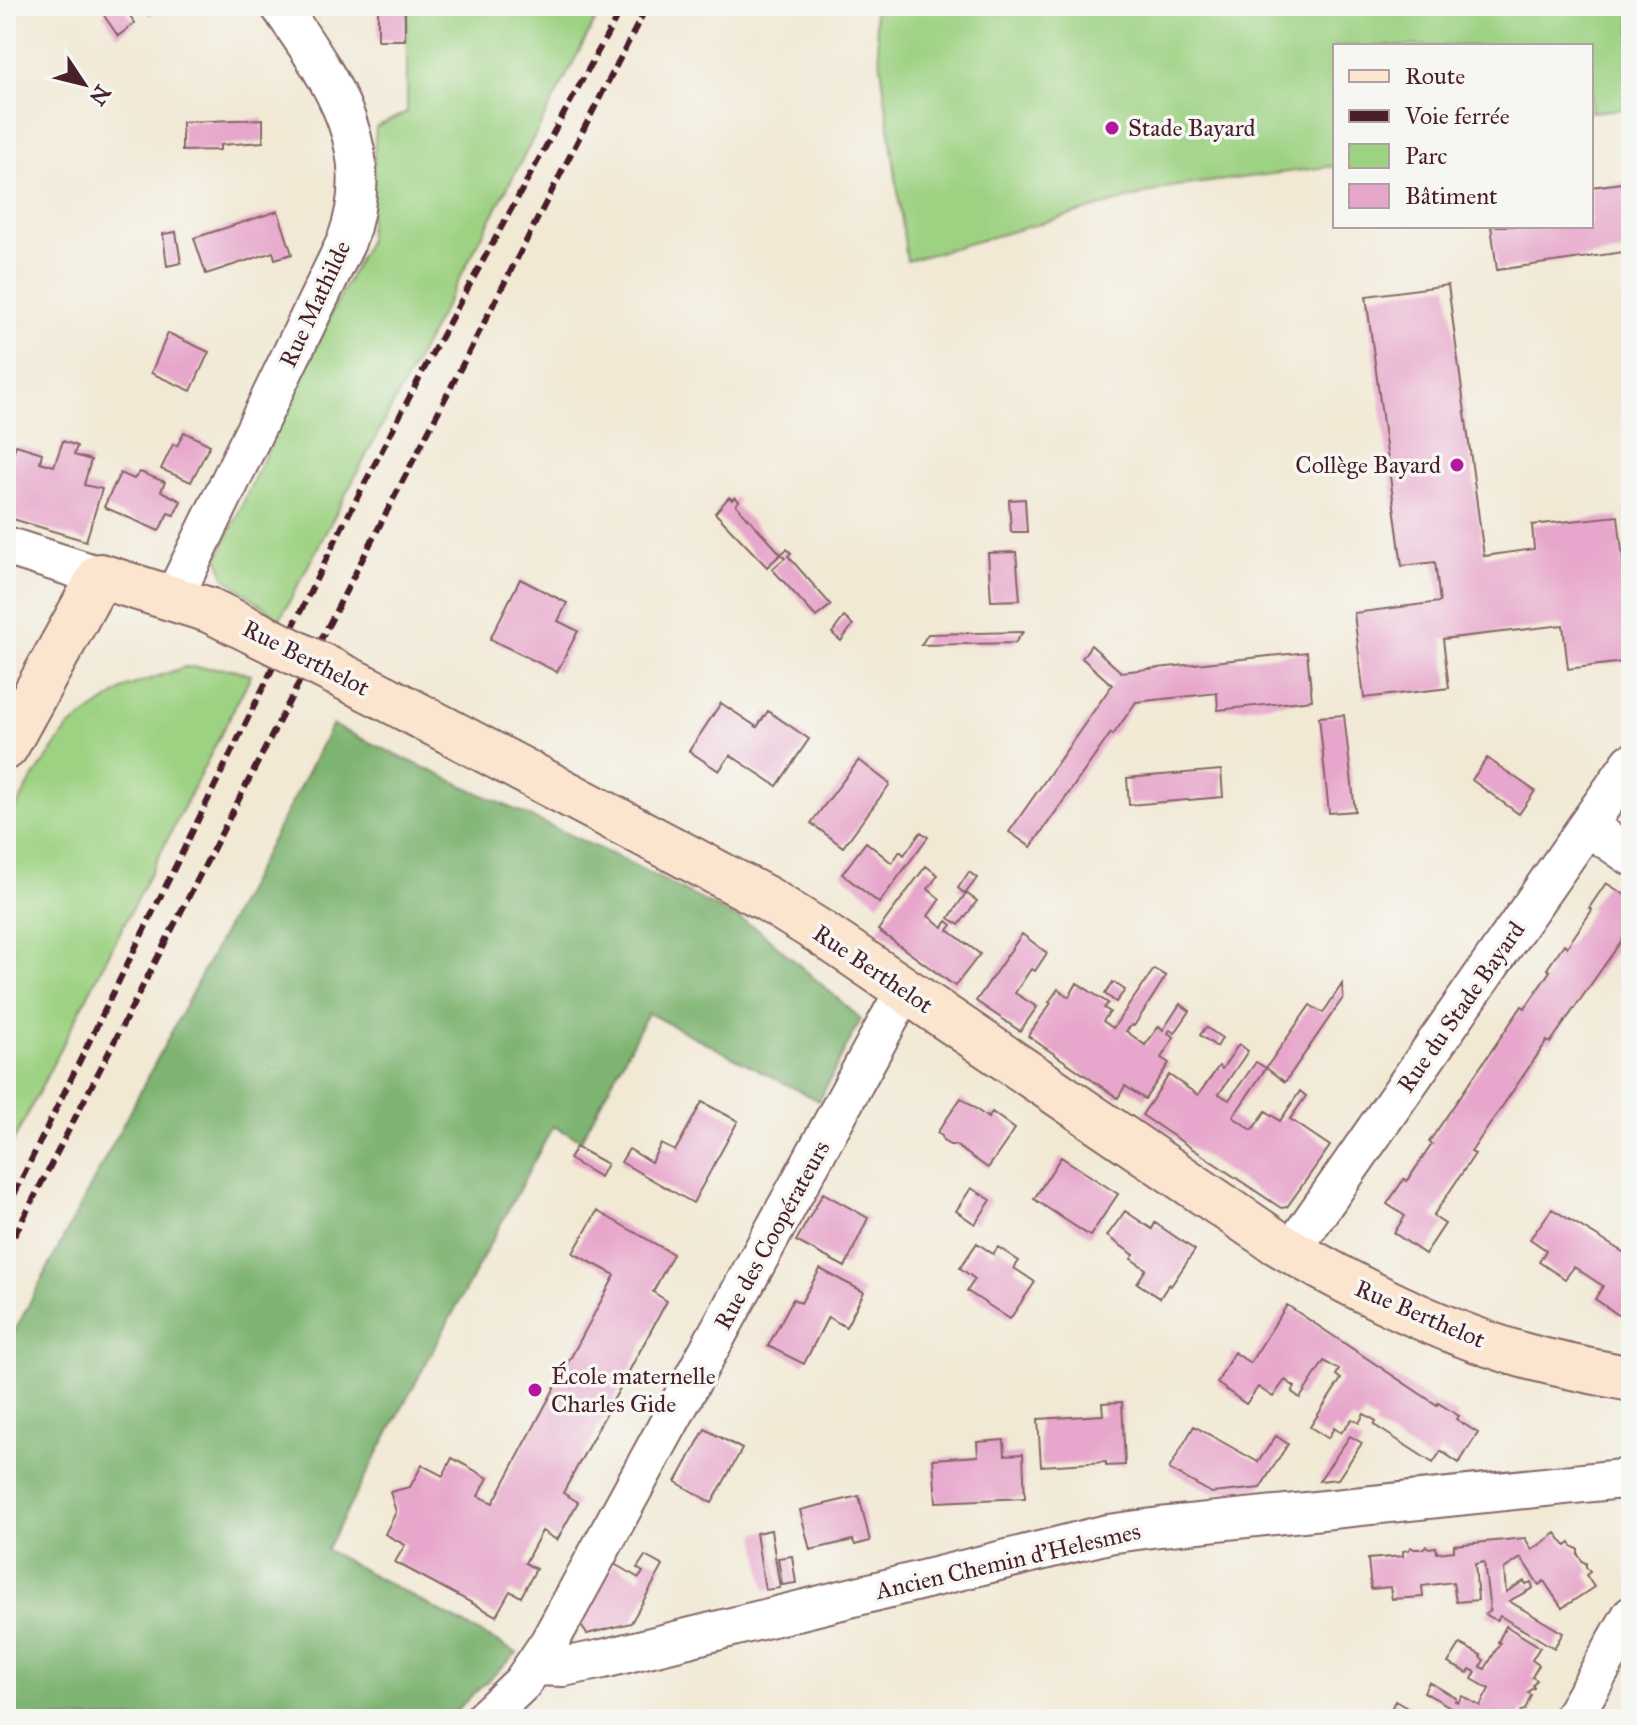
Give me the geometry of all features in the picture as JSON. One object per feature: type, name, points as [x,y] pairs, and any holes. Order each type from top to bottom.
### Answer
[{"type":"street","name":"Rue Mathilde","points":[[173,599],[346,242],[357,201],[356,159],[346,117],[331,82],[280,6]]},
{"type":"street","points":[[6,546],[100,576],[6,747]]},
{"type":"street","name":"Rue Berthelot","points":[[100,576],[209,610],[384,697],[767,899],[1325,1271],[1431,1321],[1491,1344],[1559,1364],[1631,1379]]},
{"type":"street","name":"Rue du Stade Bayard","points":[[1291,1251],[1631,763]]},
{"type":"street","points":[[1587,826],[1631,856]]},
{"type":"street","name":"Rue des Coopérateurs","points":[[484,1719],[522,1683],[549,1643],[906,991]]},
{"type":"street","name":"Ancien Chemin d'Helesmes","points":[[535,1666],[563,1667],[594,1661],[1120,1532],[1631,1478]]},
{"type":"street","points":[[1572,1719],[1631,1616]]},
{"type":"green space","points":[[407,6],[603,6],[280,619],[225,578],[218,557],[323,330],[368,241],[376,127],[407,112]]},
{"type":"green space","name":"Stade Bayard","points":[[873,6],[1631,6],[1631,108],[1593,112],[1593,44],[1333,44],[1333,166],[1170,187],[907,261]]},
{"type":"green space","points":[[185,667],[232,669],[251,675],[6,1156],[6,826],[31,781],[69,727],[127,687]]},
{"type":"green space","points":[[332,725],[626,861],[758,929],[861,1019],[819,1101],[648,1013],[581,1140],[553,1126],[326,1550],[517,1653],[447,1719],[6,1719],[6,1348]]},
{"type":"building","points":[[114,6],[123,6],[135,23],[118,36],[103,14]]},
{"type":"building","points":[[143,6],[164,6],[149,15]]},
{"type":"building","points":[[378,6],[405,6],[405,40],[378,40]]},
{"type":"building","points":[[263,119],[263,142],[220,145],[220,150],[182,151],[182,122]]},
{"type":"building","points":[[1631,182],[1631,251],[1497,270],[1491,228],[1593,228],[1593,187]]},
{"type":"building","points":[[278,211],[292,254],[275,259],[273,252],[206,274],[194,238]]},
{"type":"building","points":[[176,232],[181,263],[167,266],[163,234]]},
{"type":"building","points":[[1448,285],[1484,556],[1534,549],[1532,525],[1618,516],[1631,630],[1631,661],[1568,669],[1563,625],[1443,639],[1449,688],[1364,698],[1354,613],[1440,602],[1435,562],[1402,566],[1366,296]]},
{"type":"building","points":[[168,333],[209,352],[191,391],[151,373]]},
{"type":"building","points":[[184,432],[210,445],[191,482],[161,469],[173,444],[177,446]]},
{"type":"building","points":[[63,441],[77,446],[74,455],[91,460],[84,485],[102,489],[86,541],[6,517],[6,455],[12,457],[16,445],[42,453],[40,462],[54,466]]},
{"type":"building","points":[[140,472],[165,482],[161,491],[181,501],[174,515],[168,513],[159,531],[104,507],[120,473],[134,479]]},
{"type":"building","points":[[729,497],[739,501],[736,505],[781,554],[767,567],[715,513]]},
{"type":"building","points":[[1025,499],[1027,532],[1011,532],[1009,500]]},
{"type":"building","points":[[787,549],[791,553],[788,556],[831,605],[816,617],[772,569],[785,558],[781,554]]},
{"type":"building","points":[[1016,552],[1020,600],[991,601],[988,553]]},
{"type":"building","points":[[520,579],[567,603],[558,621],[578,631],[557,672],[490,639]]},
{"type":"building","points":[[844,617],[853,625],[841,641],[832,633]]},
{"type":"building","points":[[1023,632],[1015,643],[921,645],[928,634]]},
{"type":"building","points":[[1091,645],[1121,672],[1307,652],[1312,700],[1218,710],[1217,693],[1136,702],[1031,847],[1009,832],[1112,685],[1082,658]]},
{"type":"building","points":[[721,703],[757,727],[768,711],[809,739],[777,786],[730,755],[719,771],[689,751]]},
{"type":"building","points":[[1344,715],[1355,811],[1329,813],[1319,717]]},
{"type":"building","points":[[1487,758],[1535,791],[1519,814],[1472,780]]},
{"type":"building","points":[[859,760],[890,784],[843,847],[811,823]]},
{"type":"building","points":[[1221,770],[1223,797],[1129,805],[1127,778]]},
{"type":"building","points":[[921,832],[928,837],[879,903],[842,874],[866,842],[892,863],[900,851],[904,855]]},
{"type":"building","points":[[926,866],[938,875],[928,889],[940,899],[928,916],[943,927],[947,921],[952,925],[948,930],[980,954],[955,986],[878,930]]},
{"type":"building","points":[[969,872],[977,878],[965,894],[958,888]]},
{"type":"building","points":[[1606,883],[1625,895],[1631,886],[1631,927],[1471,1152],[1475,1154],[1433,1216],[1445,1224],[1425,1254],[1394,1233],[1405,1216],[1387,1204],[1404,1179],[1407,1181],[1432,1144],[1429,1142],[1522,1006],[1525,1008],[1564,944],[1567,947]]},
{"type":"building","points":[[966,893],[977,901],[959,925],[949,918]]},
{"type":"building","points":[[1022,934],[1047,953],[1035,971],[1031,969],[1015,993],[1037,1007],[1020,1031],[976,1001]]},
{"type":"building","points":[[1154,969],[1166,976],[1134,1026],[1126,1031],[1145,1045],[1159,1026],[1163,1030],[1180,1004],[1190,1011],[1175,1033],[1170,1030],[1168,1033],[1174,1037],[1161,1058],[1169,1063],[1145,1099],[1125,1086],[1118,1098],[1028,1036],[1058,989],[1069,997],[1077,983],[1108,1003],[1104,1008],[1110,1012],[1103,1021],[1113,1028]]},
{"type":"building","points":[[1113,982],[1125,990],[1116,1002],[1105,994]]},
{"type":"building","points":[[1342,984],[1343,998],[1285,1082],[1266,1068],[1310,1005],[1323,1013]]},
{"type":"building","points":[[1206,1027],[1222,1038],[1217,1047],[1200,1035]]},
{"type":"building","points":[[1239,1044],[1248,1051],[1219,1094],[1229,1100],[1256,1062],[1266,1068],[1233,1117],[1252,1130],[1266,1111],[1280,1121],[1300,1091],[1306,1096],[1290,1119],[1330,1146],[1287,1207],[1281,1208],[1142,1115],[1169,1075],[1198,1095],[1219,1066],[1222,1069]]},
{"type":"building","points":[[961,1098],[988,1118],[992,1112],[1015,1129],[988,1168],[955,1145],[943,1141],[937,1133]]},
{"type":"building","points":[[702,1102],[738,1121],[693,1203],[621,1162],[629,1149],[651,1162],[661,1144],[675,1151]]},
{"type":"building","points":[[576,1147],[607,1164],[600,1177],[569,1159]]},
{"type":"building","points":[[1061,1157],[1118,1194],[1090,1236],[1034,1199]]},
{"type":"building","points":[[971,1188],[991,1200],[975,1224],[956,1211]]},
{"type":"building","points":[[823,1193],[868,1218],[845,1267],[796,1241]]},
{"type":"building","points":[[1552,1209],[1631,1257],[1631,1306],[1628,1303],[1620,1316],[1595,1299],[1603,1286],[1574,1267],[1565,1279],[1539,1262],[1546,1250],[1530,1239]]},
{"type":"building","points":[[597,1211],[673,1254],[653,1292],[667,1301],[563,1493],[578,1502],[557,1540],[542,1531],[525,1563],[536,1569],[521,1597],[510,1591],[496,1616],[395,1562],[405,1545],[385,1534],[396,1512],[390,1492],[410,1487],[422,1465],[443,1476],[452,1458],[488,1478],[478,1496],[493,1503],[615,1275],[573,1253]]},
{"type":"building","points":[[1125,1211],[1152,1229],[1155,1223],[1195,1250],[1160,1298],[1137,1283],[1146,1269],[1131,1259],[1134,1255],[1107,1236]]},
{"type":"building","points":[[977,1243],[993,1254],[998,1247],[1019,1261],[1014,1268],[1035,1282],[1010,1319],[967,1291],[975,1279],[960,1268]]},
{"type":"building","points":[[820,1269],[864,1292],[846,1327],[828,1317],[804,1364],[768,1346],[793,1299],[801,1303]]},
{"type":"building","points":[[1287,1305],[1437,1405],[1459,1416],[1456,1419],[1478,1433],[1459,1463],[1441,1451],[1433,1463],[1374,1425],[1376,1421],[1364,1414],[1359,1423],[1352,1419],[1341,1433],[1334,1428],[1328,1438],[1310,1427],[1341,1379],[1336,1375],[1339,1370],[1324,1361],[1300,1398],[1292,1392],[1295,1387],[1285,1380],[1273,1397],[1258,1387],[1246,1404],[1217,1383],[1234,1352],[1250,1363]]},
{"type":"building","points":[[1122,1402],[1125,1465],[1106,1466],[1106,1462],[1041,1466],[1038,1419],[1103,1415],[1102,1403]]},
{"type":"building","points":[[1194,1426],[1258,1462],[1276,1436],[1288,1444],[1260,1488],[1212,1493],[1169,1469]]},
{"type":"building","points":[[705,1429],[742,1449],[712,1503],[676,1482]]},
{"type":"building","points":[[1350,1436],[1362,1443],[1338,1479],[1319,1481]]},
{"type":"building","points":[[1004,1440],[1005,1455],[1023,1454],[1025,1498],[936,1502],[933,1459],[978,1456],[977,1442]]},
{"type":"building","points":[[859,1496],[870,1541],[855,1545],[853,1540],[810,1550],[800,1510]]},
{"type":"building","points":[[771,1530],[780,1588],[765,1590],[756,1533]]},
{"type":"building","points":[[1556,1533],[1566,1546],[1570,1543],[1578,1549],[1578,1555],[1590,1572],[1586,1575],[1594,1587],[1562,1608],[1544,1581],[1539,1585],[1521,1558],[1504,1569],[1506,1592],[1524,1581],[1526,1584],[1531,1582],[1533,1588],[1509,1601],[1563,1633],[1554,1648],[1500,1616],[1497,1621],[1485,1614],[1490,1611],[1484,1562],[1475,1564],[1478,1600],[1456,1602],[1453,1582],[1422,1586],[1423,1597],[1392,1599],[1390,1587],[1371,1589],[1368,1559],[1403,1556],[1403,1551],[1411,1547],[1436,1547],[1437,1553],[1454,1551],[1454,1545],[1525,1538],[1532,1550]]},
{"type":"building","points":[[645,1556],[663,1566],[631,1623],[587,1634],[579,1623],[614,1564],[639,1578],[643,1572],[637,1568]]},
{"type":"building","points":[[792,1556],[796,1583],[782,1585],[778,1558]]},
{"type":"building","points":[[1506,1626],[1540,1647],[1532,1660],[1539,1665],[1532,1677],[1537,1680],[1528,1693],[1531,1695],[1525,1710],[1517,1719],[1472,1719],[1424,1692],[1429,1682],[1456,1698],[1455,1701],[1458,1702],[1462,1696],[1480,1706],[1489,1689],[1472,1679],[1476,1672],[1470,1669],[1468,1673],[1448,1663],[1460,1644],[1481,1655],[1484,1660],[1480,1667],[1485,1669]]},
{"type":"building","points":[[1395,1701],[1427,1719],[1395,1719],[1388,1715]]},
{"type":"railway","points":[[6,1211],[342,527],[435,348],[623,6]]},
{"type":"railway","points":[[6,1252],[647,6]]},
{"type":"place","name":"Stade Bayard","points":[[1112,128]]},
{"type":"place","name":"Collège Bayard","points":[[1457,465]]},
{"type":"place","name":"École maternelle Charles Gide","points":[[535,1390]]}]
